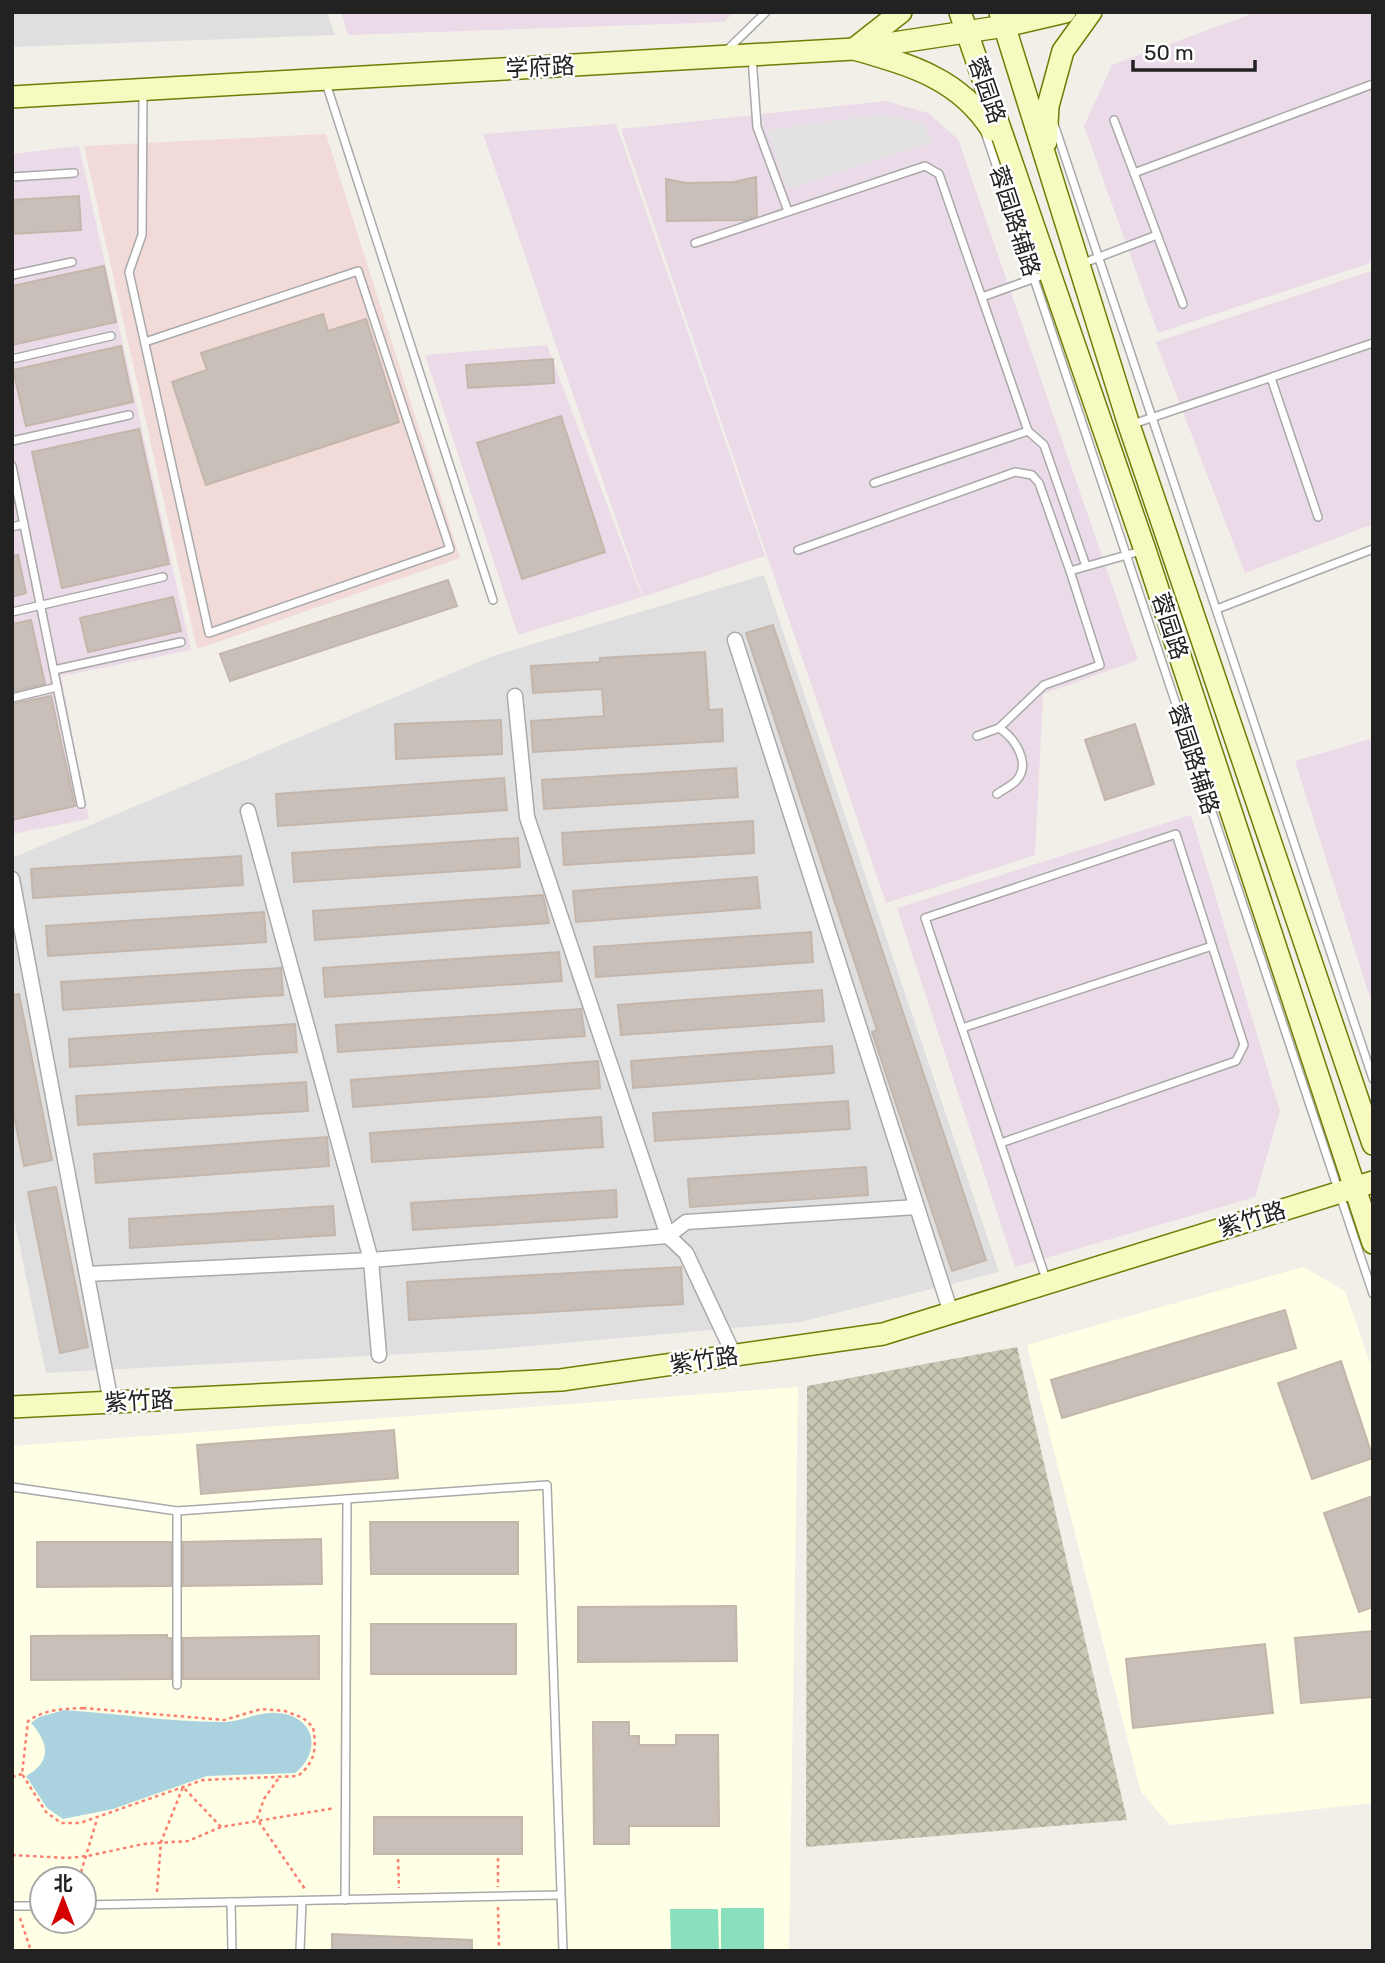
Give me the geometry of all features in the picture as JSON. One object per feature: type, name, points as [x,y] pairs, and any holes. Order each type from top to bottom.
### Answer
[{"type":"street","points":[[854,49],[901,12]]},
{"type":"street","name":"学府路","points":[[12,97],[854,49],[964,22],[1065,12]]},
{"type":"street","points":[[1045,154],[1048,106],[1063,51],[1091,12]]},
{"type":"street","name":"蓉园路","points":[[1002,19],[1129,425],[1373,1144]]},
{"type":"street","name":"蓉园路","points":[[964,22],[1011,159],[1042,275],[1373,1243]]},
{"type":"street","points":[[854,49],[918,67],[976,104],[1011,159]]},
{"type":"street","points":[[734,640],[951,1312]]},
{"type":"street","points":[[514,696],[527,817],[668,1236],[686,1253],[734,1355]]},
{"type":"street","points":[[248,811],[371,1260],[379,1355]]},
{"type":"street","points":[[12,879],[111,1402]]},
{"type":"street","name":"紫竹路","points":[[12,1408],[561,1380],[883,1334],[1355,1187]]},
{"type":"street","points":[[87,1274],[371,1260],[668,1236],[686,1222],[917,1207]]},
{"type":"lane","points":[[720,57],[766,12]]},
{"type":"lane","points":[[752,55],[757,127],[788,211]]},
{"type":"lane","points":[[325,80],[494,600]]},
{"type":"lane","points":[[1134,173],[1373,84]]},
{"type":"lane","points":[[143,90],[142,235],[129,272],[209,633],[450,549],[358,271],[145,342]]},
{"type":"lane","name":"蓉园路辅路","points":[[976,104],[1042,275]]},
{"type":"lane","points":[[1048,106],[1100,255],[1373,1079]]},
{"type":"lane","points":[[1114,120],[1183,304]]},
{"type":"lane","points":[[695,243],[925,166],[939,174],[1028,431],[1044,445],[1086,566]]},
{"type":"lane","points":[[12,177],[74,173]]},
{"type":"lane","points":[[1080,264],[1157,234]]},
{"type":"lane","points":[[12,275],[72,262]]},
{"type":"lane","points":[[982,297],[1042,275]]},
{"type":"lane","points":[[12,359],[111,336]]},
{"type":"lane","points":[[1129,425],[1373,343]]},
{"type":"lane","points":[[1270,378],[1318,517]]},
{"type":"lane","points":[[12,441],[129,415]]},
{"type":"lane","points":[[874,483],[1028,431]]},
{"type":"lane","points":[[12,466],[81,804]]},
{"type":"lane","points":[[798,551],[1015,472],[1032,475],[1039,483],[1100,665],[1044,685],[999,729],[977,736]]},
{"type":"lane","points":[[12,527],[24,524]]},
{"type":"lane","points":[[1217,609],[1373,548]]},
{"type":"lane","points":[[1070,571],[1135,552]]},
{"type":"lane","points":[[12,612],[163,577]]},
{"type":"lane","points":[[54,670],[181,642]]},
{"type":"lane","points":[[12,698],[57,687]]},
{"type":"lane","points":[[996,794],[1017,780],[1022,768],[1019,749],[1011,736],[999,729]]},
{"type":"lane","points":[[1001,1143],[1236,1061],[1244,1045],[1175,834],[925,918],[962,1028],[1048,1282]]},
{"type":"lane","points":[[962,1028],[1212,946]]},
{"type":"lane","points":[[1355,1187],[1373,1293]]},
{"type":"lane","points":[[12,1487],[177,1511],[547,1485],[563,1951]]},
{"type":"lane","points":[[345,1900],[347,1499]]},
{"type":"lane","points":[[177,1511],[177,1685]]},
{"type":"lane","points":[[98,1905],[560,1895]]},
{"type":"lane","points":[[300,1951],[302,1900]]},
{"type":"lane","points":[[232,1902],[232,1951]]},
{"type":"path","points":[[83,1708],[224,1720],[261,1709],[285,1711],[303,1718],[313,1727],[314,1755],[309,1766],[298,1776],[278,1779],[224,1778],[183,1787],[80,1822],[61,1822],[46,1812],[22,1774],[27,1721],[40,1713],[83,1708]]},
{"type":"path","points":[[12,1777],[22,1774]]},
{"type":"path","points":[[257,1819],[264,1800],[278,1779]]},
{"type":"path","points":[[183,1787],[221,1827]]},
{"type":"path","points":[[156,1903],[161,1842],[183,1787]]},
{"type":"path","points":[[12,1855],[67,1858],[88,1856],[161,1842],[188,1841],[221,1827],[257,1819],[346,1807]]},
{"type":"path","points":[[84,1865],[98,1817]]},
{"type":"path","points":[[257,1819],[313,1900]]},
{"type":"path","points":[[398,1859],[399,1899]]},
{"type":"path","points":[[14,1906],[31,1951]]},
{"type":"shaded area","points":[[12,12],[327,12],[335,35],[12,47]]},
{"type":"shaded area","points":[[341,12],[734,12],[724,22],[348,35]]},
{"type":"shaded area","points":[[1257,12],[1373,12],[1373,262],[1158,333],[1084,126],[1112,65]]},
{"type":"shaded area","points":[[886,101],[928,113],[958,139],[1138,660],[1043,694],[1035,855],[886,903],[621,129]]},
{"type":"shaded area","points":[[884,114],[921,123],[934,142],[787,189],[767,130]]},
{"type":"shaded area","points":[[616,124],[765,556],[643,597],[483,134]]},
{"type":"shaded area","points":[[326,134],[460,558],[197,649],[84,146]]},
{"type":"shaded area","points":[[79,146],[191,650],[61,676],[89,819],[12,834],[12,154]]},
{"type":"shaded area","points":[[1373,270],[1373,524],[1245,573],[1156,342]]},
{"type":"shaded area","points":[[547,345],[642,597],[518,635],[425,355]]},
{"type":"shaded area","points":[[764,575],[999,1272],[800,1322],[498,1349],[46,1373],[12,1209],[12,858],[493,656]]},
{"type":"shaded area","points":[[1373,738],[1373,1007],[1295,761]]},
{"type":"shaded area","points":[[1191,815],[1280,1111],[1255,1197],[1015,1267],[897,908]]},
{"type":"shaded area","points":[[1303,1267],[1345,1291],[1373,1372],[1373,1803],[1170,1825],[1141,1792],[1027,1345]]},
{"type":"shaded area","points":[[1017,1347],[1127,1820],[806,1847],[807,1386]]},
{"type":"shaded area","points":[[798,1387],[789,1951],[12,1951],[12,1446]]},
{"type":"green space","points":[[721,1908],[764,1908],[764,1951],[721,1951]]},
{"type":"green space","points":[[670,1909],[718,1909],[719,1951],[671,1951]]},
{"type":"water","points":[[64,1710],[221,1722],[280,1713],[299,1720],[306,1726],[312,1741],[311,1750],[308,1758],[295,1773],[207,1776],[113,1809],[63,1819],[47,1808],[26,1776],[41,1764],[45,1751],[41,1737],[31,1723],[39,1717]]},
{"type":"building","points":[[756,177],[757,216],[746,220],[667,221],[666,179],[687,183],[734,182]]},
{"type":"building","points":[[79,196],[81,230],[12,234],[12,200]]},
{"type":"building","points":[[104,266],[116,322],[12,345],[12,286]]},
{"type":"building","points":[[323,314],[328,331],[366,319],[399,422],[206,485],[172,382],[207,370],[201,353]]},
{"type":"building","points":[[121,346],[133,402],[26,426],[13,370]]},
{"type":"building","points":[[553,359],[554,383],[468,388],[466,365]]},
{"type":"building","points":[[561,416],[605,552],[522,579],[477,443]]},
{"type":"building","points":[[139,429],[169,564],[62,588],[32,452]]},
{"type":"building","points":[[18,555],[26,593],[12,597],[12,556]]},
{"type":"building","points":[[448,580],[457,606],[230,681],[220,654]]},
{"type":"building","points":[[173,597],[181,631],[88,652],[80,618]]},
{"type":"building","points":[[31,620],[45,684],[12,692],[12,624]]},
{"type":"building","points":[[773,625],[986,1260],[952,1271],[872,1032],[877,1030],[746,633]]},
{"type":"building","points":[[705,652],[709,710],[722,709],[723,741],[533,752],[531,721],[604,716],[602,689],[533,693],[531,666],[600,662],[600,658]]},
{"type":"building","points":[[51,696],[75,806],[12,820],[12,704]]},
{"type":"building","points":[[501,720],[502,754],[396,759],[395,724]]},
{"type":"building","points":[[1135,724],[1154,784],[1105,800],[1085,740]]},
{"type":"building","points":[[736,768],[738,797],[544,809],[542,780]]},
{"type":"building","points":[[504,778],[507,810],[278,826],[276,794]]},
{"type":"building","points":[[753,821],[754,853],[564,865],[562,833]]},
{"type":"building","points":[[518,838],[520,867],[294,882],[292,853]]},
{"type":"building","points":[[241,856],[243,885],[33,898],[31,869]]},
{"type":"building","points":[[757,877],[760,908],[576,922],[573,891]]},
{"type":"building","points":[[543,895],[549,923],[315,940],[313,911]]},
{"type":"building","points":[[264,912],[266,942],[48,956],[46,926]]},
{"type":"building","points":[[811,932],[813,962],[596,977],[594,947]]},
{"type":"building","points":[[559,952],[562,981],[325,997],[323,968]]},
{"type":"building","points":[[281,968],[283,995],[63,1010],[61,982]]},
{"type":"building","points":[[822,990],[824,1021],[621,1035],[618,1005]]},
{"type":"building","points":[[19,994],[52,1160],[24,1166],[12,1106],[12,995]]},
{"type":"building","points":[[581,1009],[585,1036],[338,1052],[336,1025]]},
{"type":"building","points":[[295,1024],[297,1052],[70,1067],[69,1039]]},
{"type":"building","points":[[832,1046],[834,1073],[633,1088],[631,1061]]},
{"type":"building","points":[[598,1061],[600,1088],[353,1107],[351,1080]]},
{"type":"building","points":[[306,1082],[308,1111],[78,1125],[76,1096]]},
{"type":"building","points":[[848,1101],[850,1129],[655,1141],[653,1113]]},
{"type":"building","points":[[601,1117],[603,1147],[372,1162],[370,1133]]},
{"type":"building","points":[[327,1137],[329,1166],[96,1183],[94,1154]]},
{"type":"building","points":[[866,1167],[868,1195],[690,1207],[688,1179]]},
{"type":"building","points":[[56,1187],[88,1347],[60,1353],[28,1192]]},
{"type":"building","points":[[616,1190],[617,1217],[413,1230],[411,1203]]},
{"type":"building","points":[[333,1206],[335,1235],[130,1248],[129,1219]]},
{"type":"building","points":[[681,1267],[683,1304],[409,1320],[407,1282]]},
{"type":"building","points":[[1285,1310],[1296,1348],[1062,1418],[1051,1380]]},
{"type":"building","points":[[1341,1361],[1373,1458],[1312,1479],[1278,1383]]},
{"type":"building","points":[[394,1430],[398,1478],[201,1494],[197,1445]]},
{"type":"building","points":[[1373,1496],[1373,1607],[1359,1612],[1324,1513]]},
{"type":"building","points":[[370,1522],[518,1522],[518,1574],[371,1574]]},
{"type":"building","points":[[321,1539],[322,1584],[183,1586],[183,1542]]},
{"type":"building","points":[[37,1542],[171,1542],[171,1586],[37,1587]]},
{"type":"building","points":[[736,1606],[737,1661],[578,1662],[578,1607]]},
{"type":"building","points":[[371,1624],[516,1624],[516,1674],[371,1674]]},
{"type":"building","points":[[1373,1631],[1373,1697],[1301,1703],[1295,1638]]},
{"type":"building","points":[[167,1635],[167,1638],[171,1638],[171,1679],[31,1680],[31,1636]]},
{"type":"building","points":[[319,1636],[319,1679],[183,1679],[183,1638]]},
{"type":"building","points":[[1265,1644],[1273,1713],[1133,1728],[1126,1659]]},
{"type":"building","points":[[593,1722],[629,1722],[629,1736],[639,1736],[639,1745],[676,1745],[676,1735],[718,1735],[719,1826],[629,1826],[629,1844],[594,1844]]},
{"type":"building","points":[[374,1817],[522,1817],[522,1854],[374,1854]]},
{"type":"building","points":[[332,1934],[472,1940],[472,1951],[332,1951]]}]
